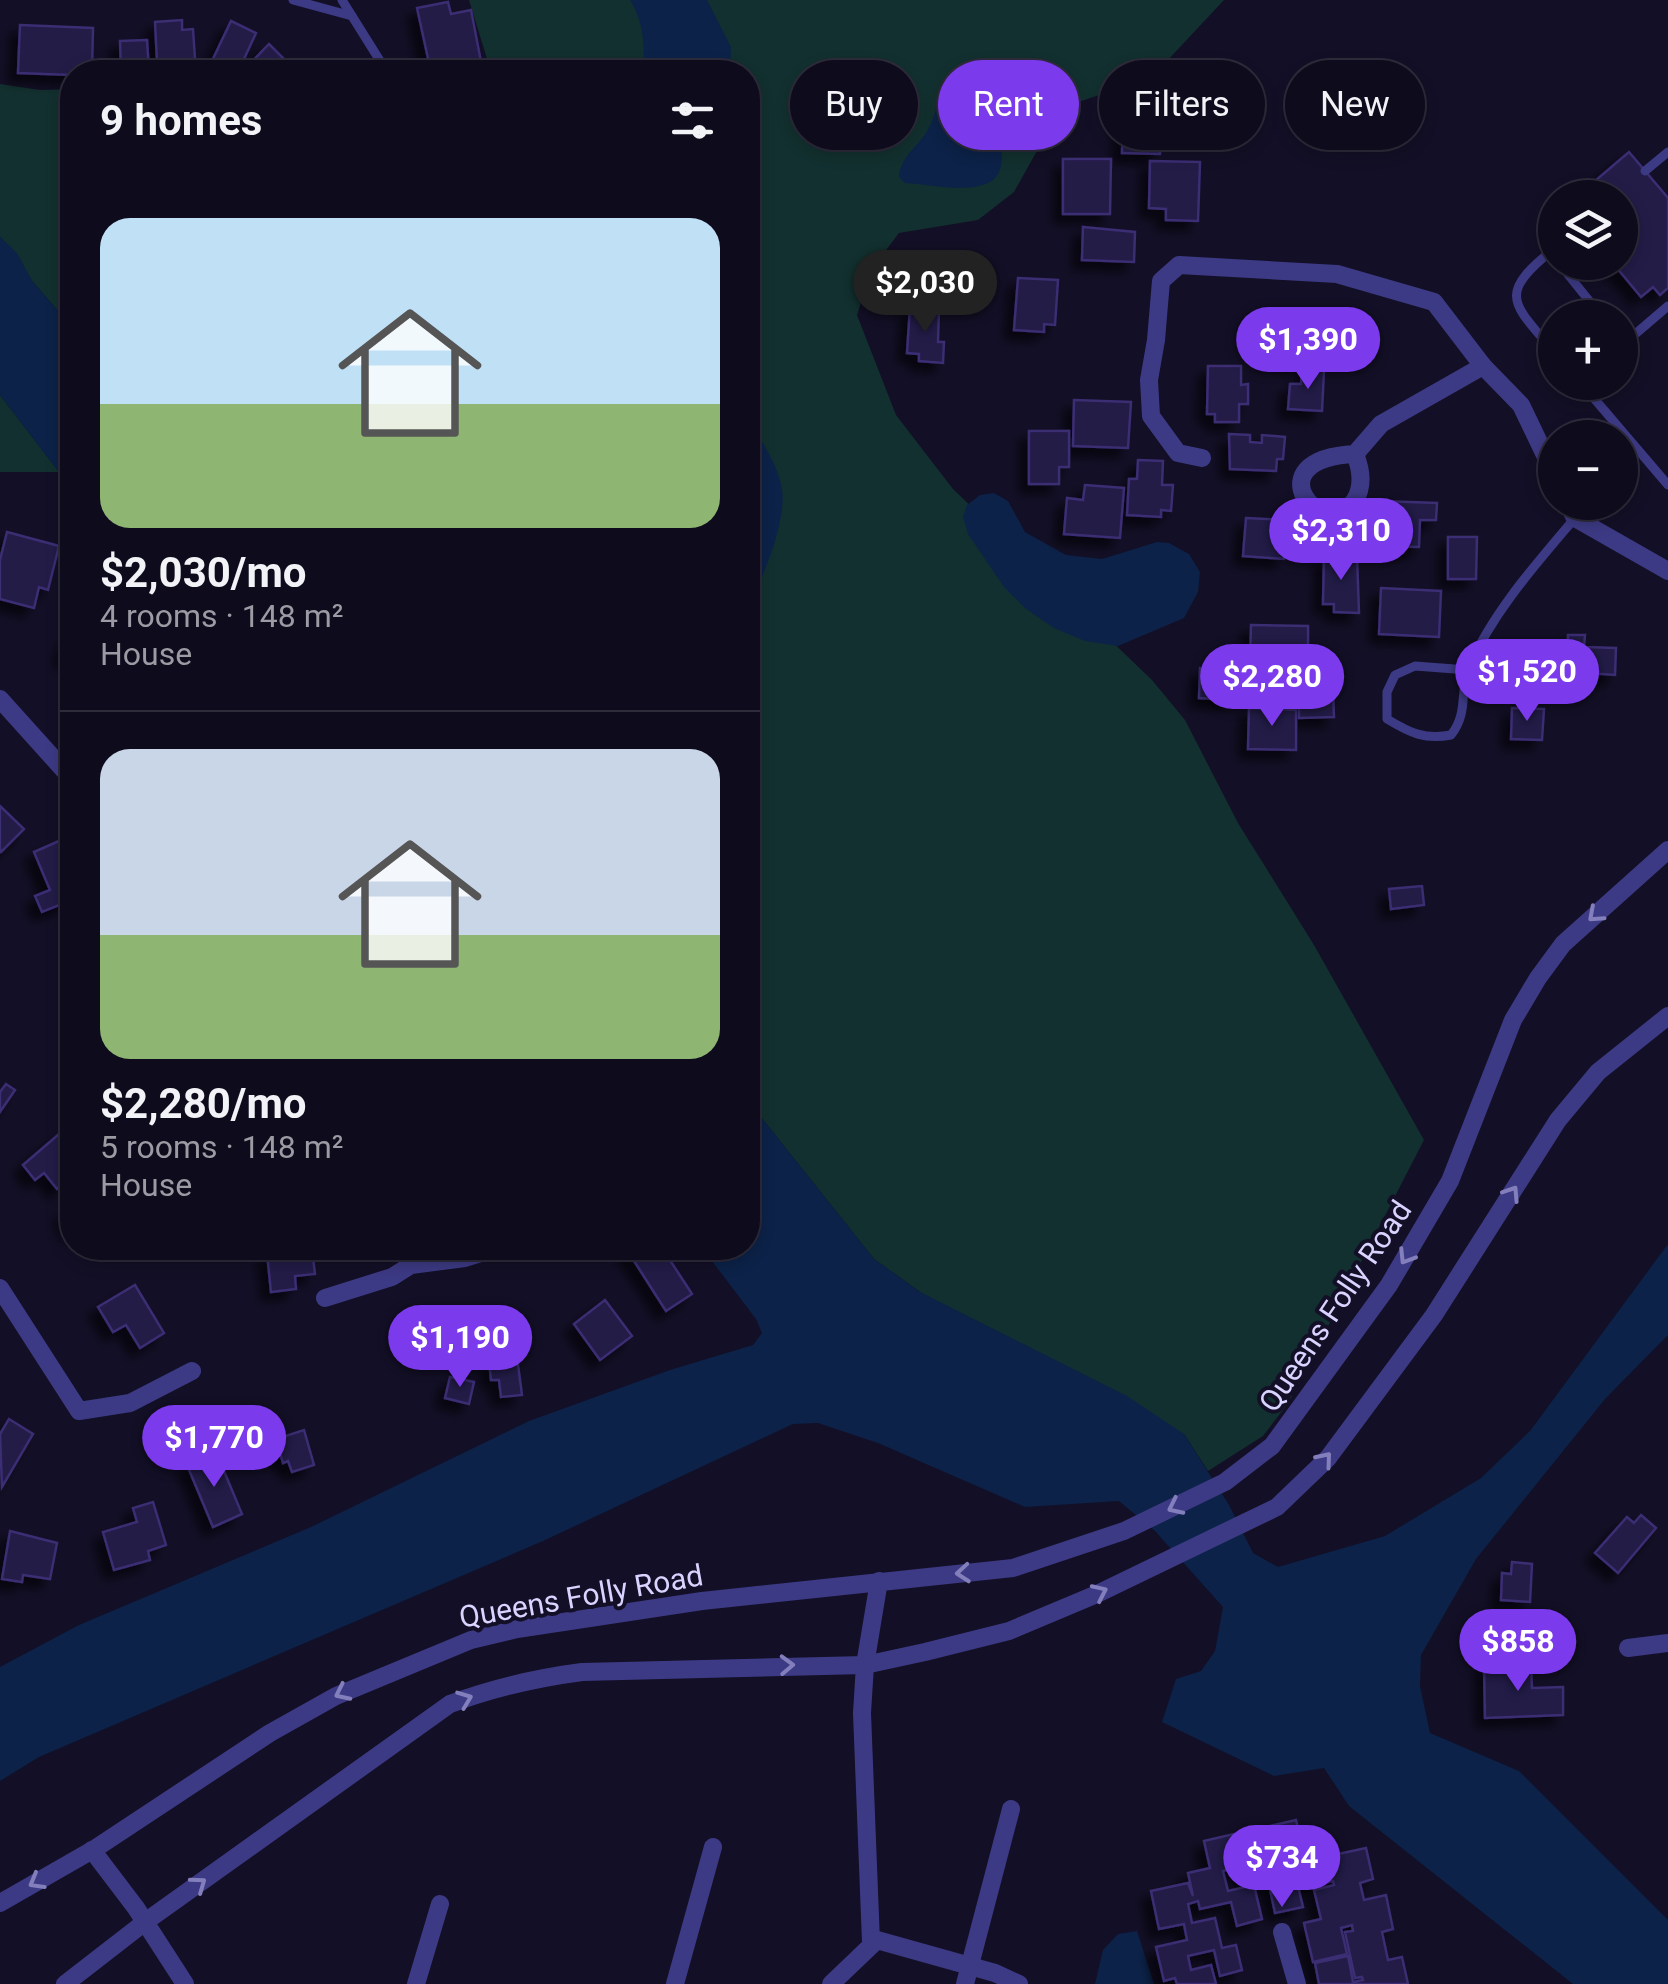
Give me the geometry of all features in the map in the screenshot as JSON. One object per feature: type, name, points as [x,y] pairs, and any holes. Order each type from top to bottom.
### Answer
[{"type":"street","points":[[1202,458],[1178,453],[1152,416],[1148,380],[1161,281],[1178,265],[1336,274],[1434,302],[1483,366],[1521,405],[1538,440]]},
{"type":"street","points":[[1355,454],[1380,424],[1483,366]]},
{"type":"street","points":[[1587,520],[1668,571]]},
{"type":"street","points":[[0,699],[60,766]]},
{"type":"street","name":"Queens Folly Road","points":[[0,1902],[92,1850],[270,1732],[336,1696],[470,1640],[517,1629],[702,1601],[1013,1568],[1124,1532],[1226,1482],[1272,1446],[1398,1271],[1450,1181],[1514,1020],[1538,978],[1563,944],[1668,850]]},
{"type":"street","points":[[65,1984],[145,1922],[450,1704],[540,1677],[582,1672],[866,1664],[1010,1632],[1277,1507],[1328,1458],[1434,1314],[1558,1120],[1598,1072],[1668,1016]]},
{"type":"street","points":[[325,1298],[392,1278],[404,1260]]},
{"type":"street","points":[[0,1288],[79,1411],[130,1404],[192,1371]]},
{"type":"street","points":[[871,1942],[862,1712],[879,1581]]},
{"type":"street","points":[[1628,1648],[1668,1643]]},
{"type":"street","points":[[967,1975],[1010,1809]]},
{"type":"street","points":[[675,1984],[713,1847]]},
{"type":"street","points":[[92,1850],[184,1984]]},
{"type":"street","points":[[416,1984],[440,1904]]},
{"type":"street","points":[[1282,1932],[1297,1984]]},
{"type":"street","points":[[832,1984],[877,1940],[967,1975],[1019,1984]]},
{"type":"lane","points":[[293,0],[352,16]]},
{"type":"lane","points":[[342,0],[380,60]]},
{"type":"lane","points":[[1645,171],[1668,152]]},
{"type":"lane","points":[[1538,266],[1523,275],[1516,288],[1517,302],[1538,330]]},
{"type":"lane","points":[[1574,280],[1589,300]]},
{"type":"lane","points":[[1638,330],[1668,306]]},
{"type":"lane","points":[[1595,400],[1668,485]]},
{"type":"lane","points":[[1468,670],[1415,666],[1395,674],[1387,692],[1387,720],[1413,734],[1432,738],[1451,734],[1462,722],[1468,670],[1502,610],[1564,520]]},
{"type":"green space","points":[[469,0],[1224,0],[1168,60],[1099,60],[1099,95],[1079,102],[1079,60],[938,60],[938,150],[1038,150],[1014,192],[978,220],[899,233],[871,270],[857,315],[896,415],[953,489],[1152,680],[1185,720],[1238,823],[1314,945],[1424,1140],[1289,1402],[1263,1436],[1208,1471],[1184,1434],[920,1292],[874,1259],[760,1116],[760,60],[487,60]]},
{"type":"green space","points":[[0,84],[60,89],[60,313],[0,237]]},
{"type":"green space","points":[[0,395],[59,472],[0,472]]},
{"type":"water","points":[[630,0],[707,0],[731,47],[730,60],[644,60],[638,17]]},
{"type":"water","points":[[938,106],[938,150],[1002,150],[997,176],[971,187],[905,183],[899,177],[902,164],[912,150],[918,150],[918,143]]},
{"type":"water","points":[[0,237],[17,253],[32,281],[60,313],[60,474],[0,395]]},
{"type":"water","points":[[760,438],[782,489],[781,517],[760,583]]},
{"type":"water","points":[[994,493],[1008,501],[1025,532],[1066,555],[1102,559],[1157,542],[1169,543],[1189,554],[1200,572],[1198,592],[1184,618],[1118,646],[1085,641],[1054,628],[1026,609],[1004,587],[968,534],[963,517],[967,505],[980,495]]},
{"type":"water","points":[[760,1116],[874,1259],[920,1292],[1127,1396],[1184,1434],[1229,1505],[1253,1553],[1278,1567],[1385,1536],[1481,1478],[1530,1431],[1668,1244],[1668,1335],[1605,1399],[1476,1559],[1421,1655],[1420,1686],[1430,1733],[1519,1771],[1668,1920],[1668,1984],[1573,1984],[1349,1806],[1324,1768],[1274,1776],[1162,1722],[1176,1679],[1201,1671],[1215,1651],[1223,1607],[1155,1531],[1119,1501],[1025,1507],[878,1443],[818,1423],[793,1424],[543,1541],[39,1757],[0,1781],[0,1667],[79,1625],[311,1527],[529,1421],[753,1345],[762,1333],[756,1319],[711,1260],[760,1260]]},
{"type":"water","points":[[1137,1931],[1154,1984],[1095,1984],[1103,1950],[1118,1934]]},
{"type":"building","points":[[448,2],[451,14],[471,10],[481,60],[428,60],[417,8]]},
{"type":"building","points":[[182,20],[182,30],[193,29],[195,59],[157,60],[155,22]]},
{"type":"building","points":[[231,21],[256,33],[244,60],[212,60]]},
{"type":"building","points":[[20,25],[93,28],[92,60],[60,60],[60,75],[18,73]]},
{"type":"building","points":[[147,40],[148,60],[121,60],[120,41]]},
{"type":"building","points":[[269,44],[285,60],[254,60]]},
{"type":"building","points":[[1122,150],[1160,150],[1160,154]]},
{"type":"building","points":[[1629,152],[1668,198],[1668,288],[1660,295],[1653,287],[1641,297],[1627,280],[1638,280],[1638,180],[1596,180]]},
{"type":"building","points":[[1063,159],[1111,159],[1110,214],[1063,214]]},
{"type":"building","points":[[1150,161],[1200,162],[1198,221],[1166,220],[1166,209],[1149,208]]},
{"type":"building","points":[[1083,227],[1135,232],[1134,262],[1082,260]]},
{"type":"building","points":[[1018,278],[1058,280],[1055,325],[1044,324],[1044,332],[1014,330]]},
{"type":"building","points":[[910,307],[939,308],[938,342],[944,342],[943,363],[919,361],[919,354],[907,353]]},
{"type":"building","points":[[1269,318],[1323,320],[1321,362],[1267,356]]},
{"type":"building","points":[[1208,366],[1241,366],[1241,385],[1248,384],[1248,404],[1239,404],[1239,422],[1215,422],[1215,414],[1207,414]]},
{"type":"building","points":[[1302,370],[1324,371],[1322,411],[1288,409],[1290,384],[1301,384]]},
{"type":"building","points":[[1074,400],[1131,402],[1128,448],[1073,446]]},
{"type":"building","points":[[1029,431],[1069,431],[1069,467],[1059,467],[1059,484],[1029,484]]},
{"type":"building","points":[[1229,434],[1250,435],[1250,442],[1262,443],[1262,435],[1285,437],[1283,459],[1277,459],[1276,471],[1230,469]]},
{"type":"building","points":[[1138,460],[1163,461],[1162,485],[1173,485],[1171,511],[1161,510],[1161,517],[1127,515],[1129,479],[1137,479]]},
{"type":"building","points":[[1085,485],[1124,488],[1120,538],[1064,534],[1067,498],[1083,500]]},
{"type":"building","points":[[1380,501],[1437,503],[1436,520],[1420,520],[1419,547],[1378,546]]},
{"type":"building","points":[[1246,518],[1286,520],[1284,559],[1243,556]]},
{"type":"building","points":[[7,532],[59,546],[48,590],[39,587],[34,608],[0,599],[0,560]]},
{"type":"building","points":[[1448,537],[1477,537],[1476,579],[1448,579]]},
{"type":"building","points":[[1324,556],[1357,556],[1359,613],[1334,612],[1334,604],[1323,604]]},
{"type":"building","points":[[1381,588],[1441,591],[1439,637],[1379,634]]},
{"type":"building","points":[[1251,625],[1308,626],[1308,651],[1293,651],[1293,667],[1250,666]]},
{"type":"building","points":[[1568,635],[1585,635],[1584,647],[1616,648],[1615,675],[1560,671],[1561,645],[1568,646]]},
{"type":"building","points":[[1200,668],[1229,670],[1228,682],[1234,682],[1233,700],[1199,698]]},
{"type":"building","points":[[1299,691],[1333,691],[1334,717],[1299,718]]},
{"type":"building","points":[[1249,708],[1296,710],[1296,750],[1248,749]]},
{"type":"building","points":[[1512,708],[1544,709],[1542,740],[1511,739]]},
{"type":"building","points":[[0,806],[24,829],[1,852],[0,851]]},
{"type":"building","points":[[60,843],[60,905],[42,912],[35,896],[50,890],[34,852]]},
{"type":"building","points":[[1422,886],[1424,905],[1391,909],[1389,889]]},
{"type":"building","points":[[6,1084],[15,1090],[0,1112],[0,1092]]},
{"type":"building","points":[[59,1134],[60,1187],[57,1189],[44,1173],[35,1180],[23,1165]]},
{"type":"building","points":[[268,1260],[313,1260],[315,1274],[295,1276],[296,1289],[271,1292]]},
{"type":"building","points":[[633,1260],[670,1260],[692,1294],[666,1311]]},
{"type":"building","points":[[135,1285],[164,1333],[140,1348],[126,1325],[113,1332],[98,1307]]},
{"type":"building","points":[[605,1300],[632,1336],[600,1360],[574,1324]]},
{"type":"building","points":[[517,1357],[522,1395],[501,1397],[499,1380],[491,1380],[489,1360]]},
{"type":"building","points":[[450,1377],[474,1382],[469,1404],[445,1398]]},
{"type":"building","points":[[9,1419],[33,1434],[2,1487],[0,1434]]},
{"type":"building","points":[[304,1430],[314,1465],[292,1472],[288,1461],[283,1463],[276,1439]]},
{"type":"building","points":[[216,1452],[242,1514],[213,1527],[187,1465]]},
{"type":"building","points":[[153,1502],[166,1545],[148,1551],[150,1560],[114,1570],[103,1532],[137,1522],[133,1508]]},
{"type":"building","points":[[1641,1515],[1656,1528],[1618,1573],[1595,1553],[1627,1517],[1634,1523]]},
{"type":"building","points":[[10,1531],[57,1543],[50,1579],[23,1575],[22,1582],[2,1579]]},
{"type":"building","points":[[1512,1562],[1532,1564],[1530,1602],[1501,1600],[1502,1573],[1511,1574]]},
{"type":"building","points":[[1531,1664],[1532,1688],[1563,1687],[1563,1715],[1485,1718],[1484,1665]]},
{"type":"building","points":[[1296,1820],[1303,1849],[1326,1844],[1329,1856],[1366,1848],[1373,1879],[1360,1883],[1364,1900],[1386,1895],[1393,1929],[1382,1932],[1388,1960],[1402,1957],[1408,1984],[1319,1984],[1315,1963],[1348,1956],[1353,1982],[1363,1980],[1355,1978],[1345,1932],[1353,1931],[1352,1925],[1341,1928],[1347,1954],[1313,1962],[1304,1923],[1321,1919],[1314,1890],[1334,1885],[1333,1881],[1300,1889],[1292,1855],[1276,1859],[1279,1873],[1245,1881],[1241,1866],[1223,1871],[1228,1891],[1254,1885],[1262,1919],[1237,1926],[1231,1902],[1200,1909],[1198,1901],[1188,1904],[1192,1923],[1215,1918],[1222,1948],[1236,1945],[1242,1970],[1220,1976],[1214,1950],[1188,1956],[1191,1970],[1211,1965],[1216,1984],[1177,1984],[1175,1978],[1164,1981],[1156,1947],[1187,1940],[1184,1924],[1159,1929],[1151,1891],[1188,1883],[1193,1896],[1188,1873],[1210,1868],[1204,1841],[1234,1834],[1235,1841],[1268,1834],[1266,1827]]},
{"type":"building","points":[[1295,1874],[1303,1907],[1275,1913],[1268,1880]]}]
